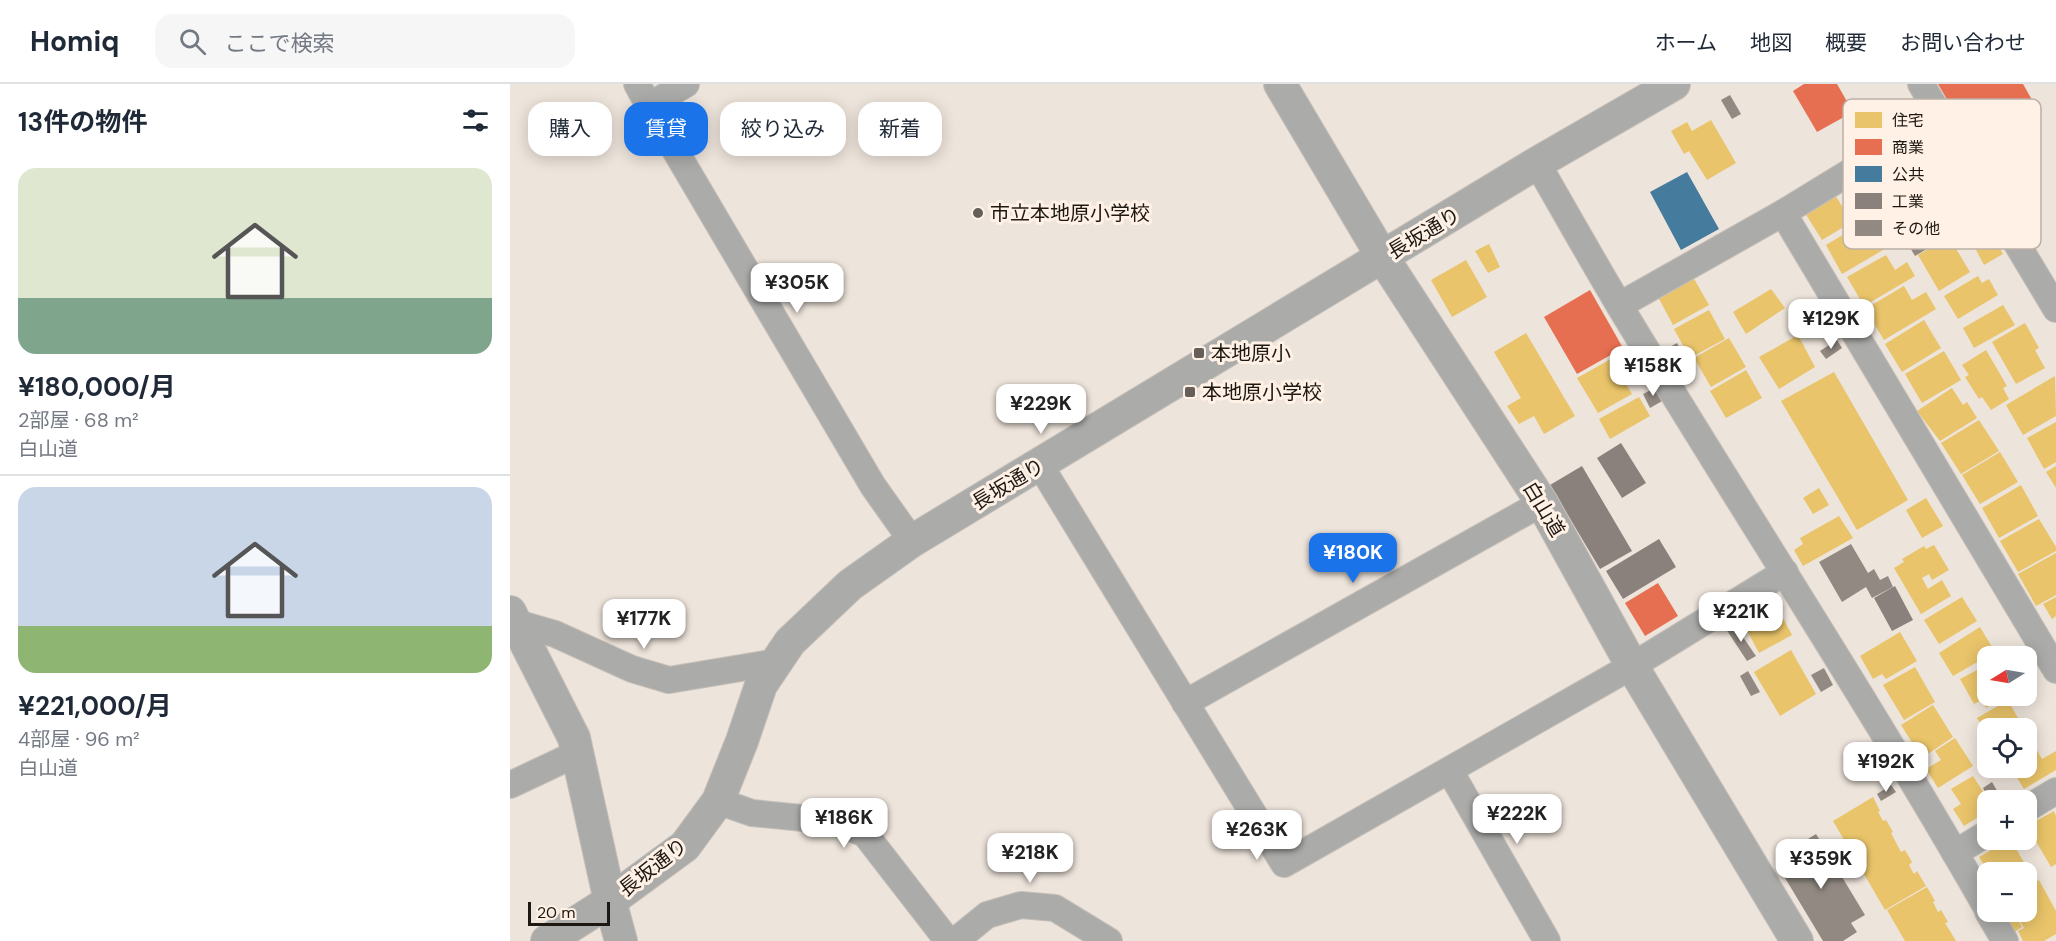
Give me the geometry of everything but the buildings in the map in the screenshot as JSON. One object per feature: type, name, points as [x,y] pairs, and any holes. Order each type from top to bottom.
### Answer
[{"type":"street","points":[[686,84],[643,95],[873,486],[912,541]]},
{"type":"street","name":"白山道","points":[[1280,84],[1383,258],[1542,503],[1632,666],[1797,941]]},
{"type":"street","name":"長坂通り","points":[[547,941],[610,901],[685,846],[718,801],[762,685],[790,642],[850,585],[912,541],[1537,163],[1674,84]]},
{"type":"street","points":[[1921,84],[1930,99]]},
{"type":"street","points":[[1537,163],[1620,305],[1785,572],[1977,892]]},
{"type":"street","points":[[1620,305],[1843,176]]},
{"type":"street","points":[[1783,213],[2056,670]]},
{"type":"street","points":[[2020,249],[2056,309]]},
{"type":"street","points":[[1040,465],[1284,864],[1632,666],[1785,572]]},
{"type":"street","points":[[1185,704],[1542,503]]},
{"type":"street","points":[[513,617],[632,669],[669,680],[777,662]]},
{"type":"street","points":[[513,617],[574,738],[621,941]]},
{"type":"street","points":[[510,785],[578,753]]},
{"type":"street","points":[[1450,771],[1547,941]]},
{"type":"street","points":[[2037,802],[2056,791]]},
{"type":"street","points":[[718,801],[752,813],[833,820],[865,834],[948,941]]},
{"type":"street","points":[[1955,853],[1977,840]]},
{"type":"street","points":[[954,941],[987,915],[1021,905],[1055,908],[1109,941]]},
{"type":"street","points":[[1994,922],[2005,941]]},
{"type":"place","name":"市立本地原小学校","points":[[978,213]]},
{"type":"place","name":"本地原小","points":[[1199,353]]},
{"type":"place","name":"本地原小学校","points":[[1190,392]]}]
